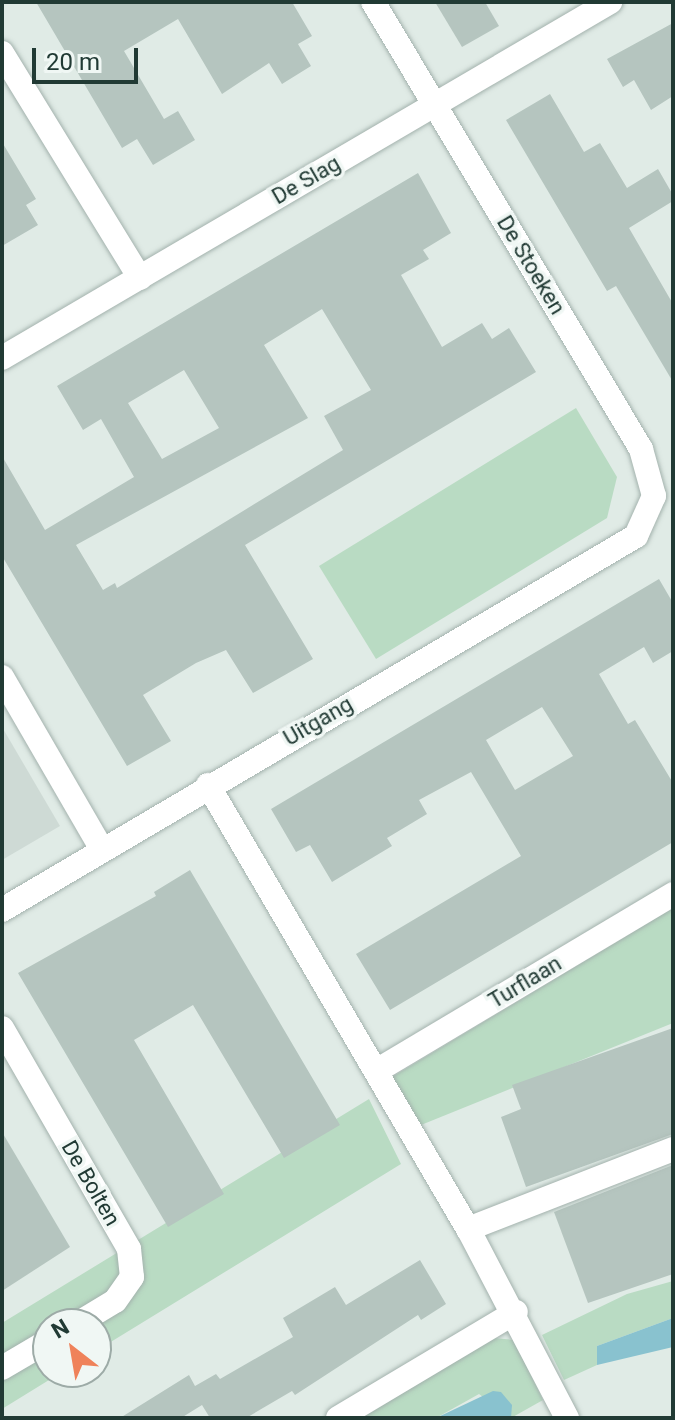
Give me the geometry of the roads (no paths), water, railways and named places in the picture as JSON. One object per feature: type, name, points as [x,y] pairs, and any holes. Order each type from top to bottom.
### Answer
[{"type":"street","name":"De Stoeken","points":[[373,2],[641,449],[654,496],[636,536]]},
{"type":"street","name":"De Slag","points":[[2,358],[610,2]]},
{"type":"street","points":[[2,53],[140,278]]},
{"type":"street","name":"Uitgang","points":[[2,910],[101,848],[636,536]]},
{"type":"street","points":[[2,677],[101,848]]},
{"type":"street","points":[[208,785],[378,1070],[516,1312],[567,1418]]},
{"type":"street","name":"Turflaan","points":[[378,1070],[673,894]]},
{"type":"street","name":"De Bolten","points":[[2,1028],[129,1249],[132,1277],[115,1301],[103,1308]]},
{"type":"street","points":[[468,1229],[673,1149]]},
{"type":"street","points":[[338,1418],[516,1312]]},
{"type":"street","points":[[2,1368],[32,1350]]},
{"type":"water","points":[[673,1318],[673,1347],[597,1365],[597,1346]]},
{"type":"water","points":[[493,1391],[501,1392],[512,1405],[511,1418],[436,1418]]}]
